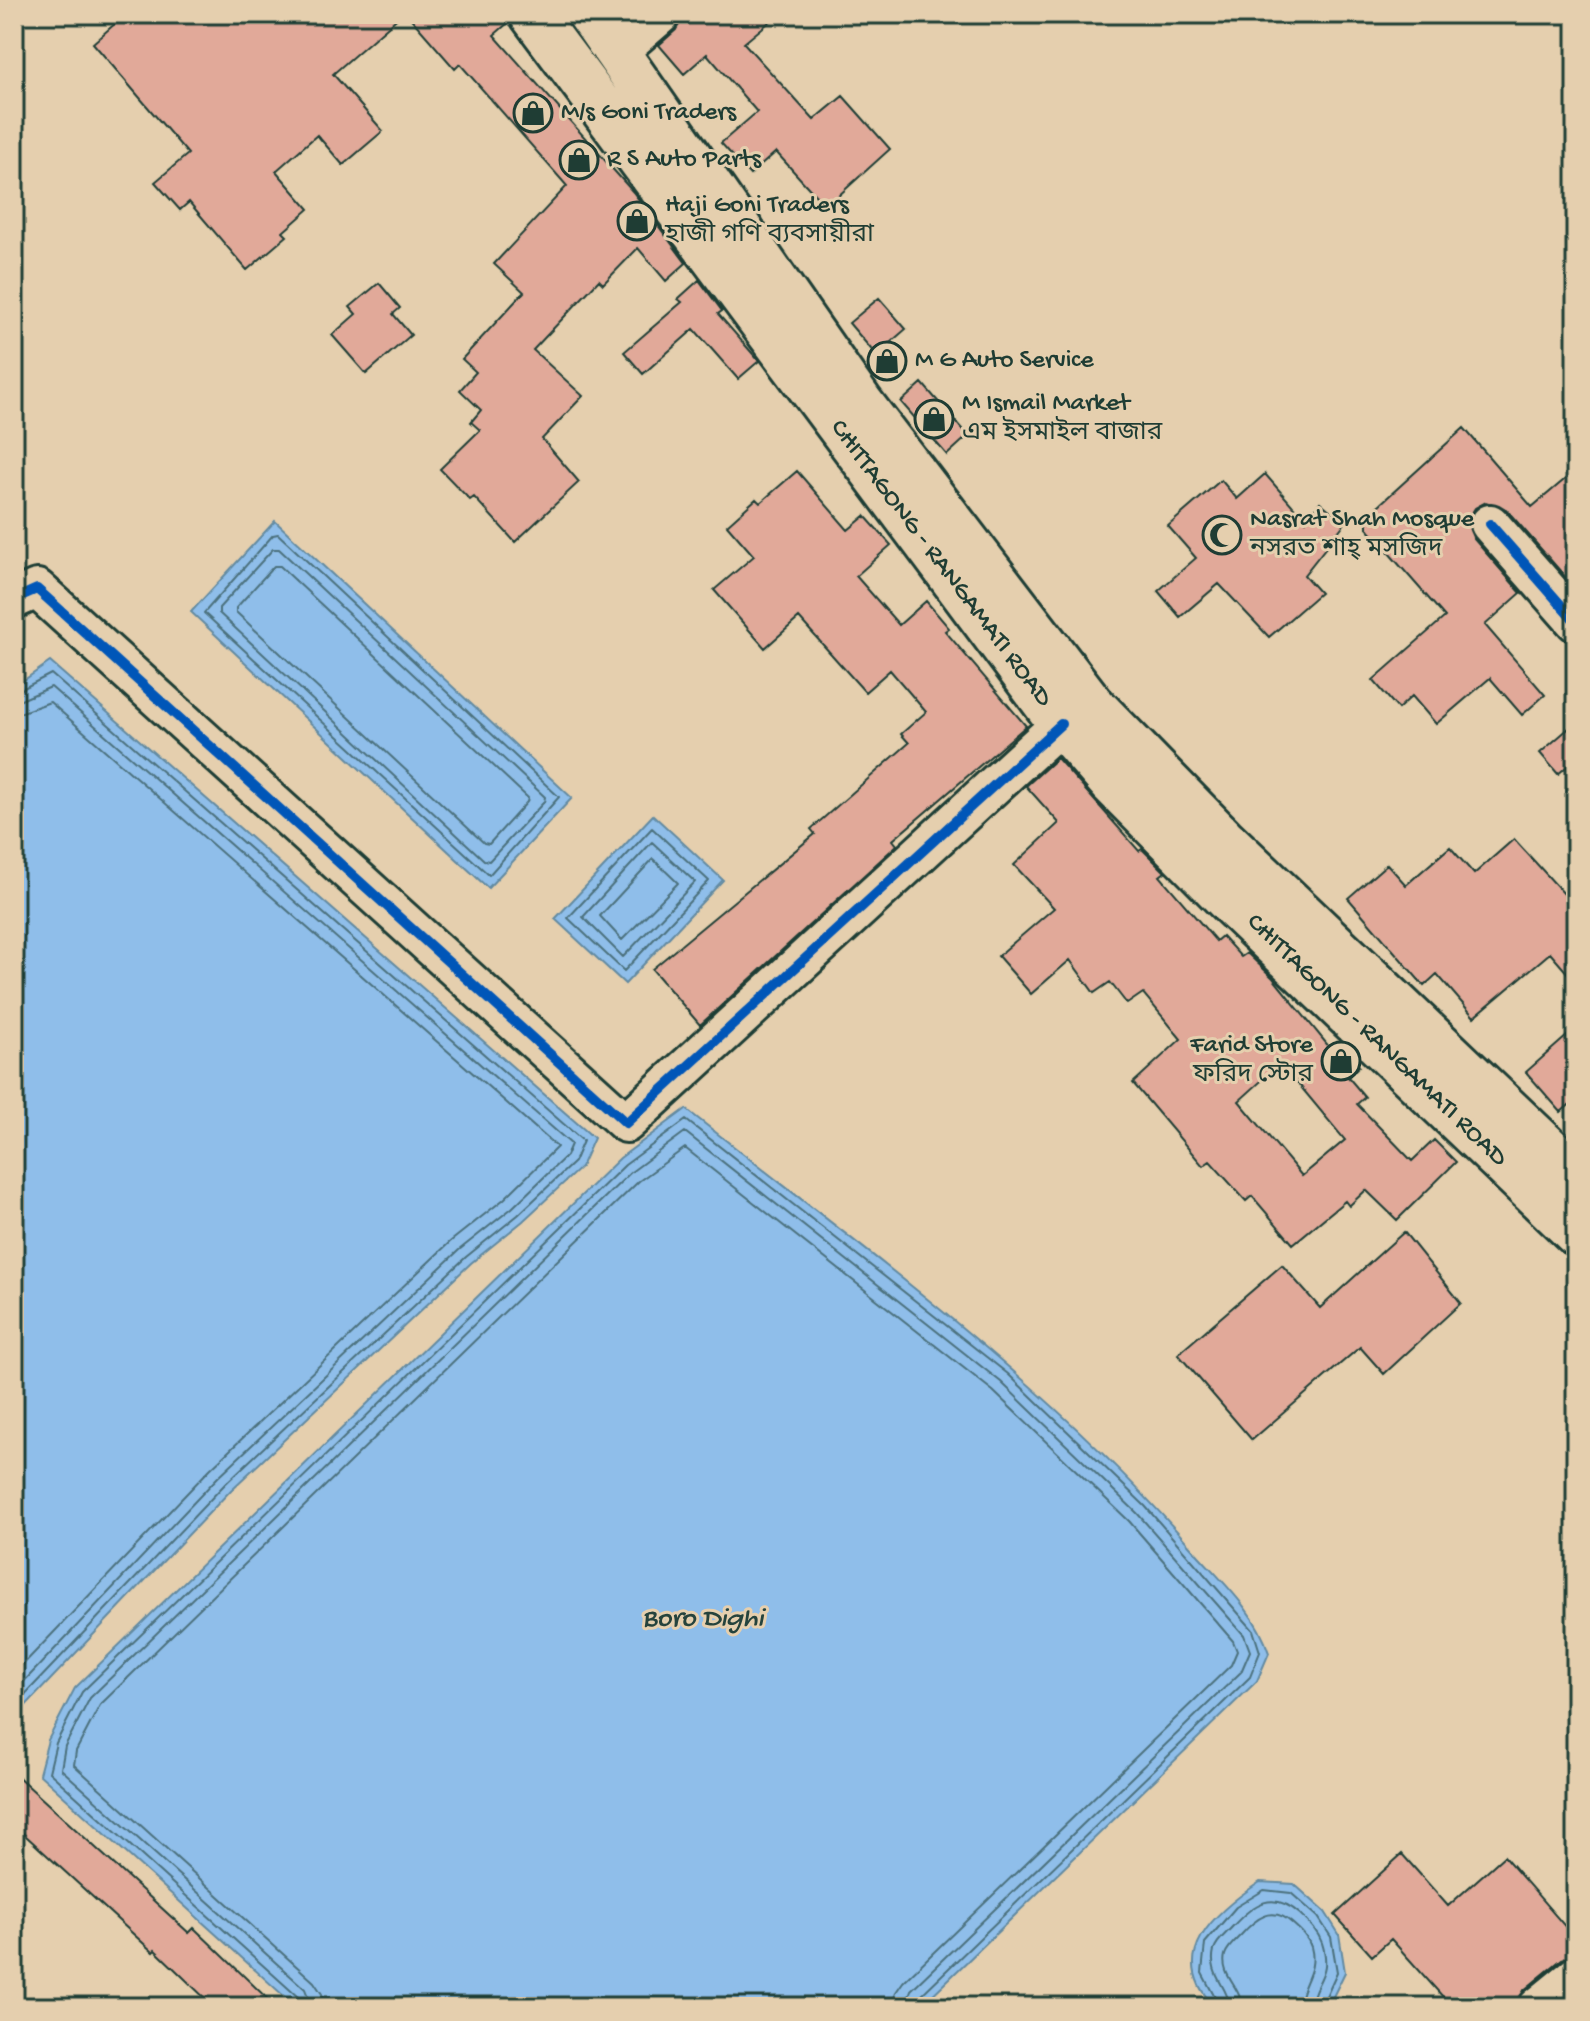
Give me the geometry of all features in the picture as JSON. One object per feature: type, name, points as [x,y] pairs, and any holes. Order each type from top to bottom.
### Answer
[{"type":"highway","name":"CHITTAGONG - RANGAMATI ROAD","points":[[532,14],[1061,724],[1111,782],[1230,902],[1576,1233]]},
{"type":"highway","name":"CHITTAGONG - RANGAMATI ROAD","points":[[590,14],[862,405],[1092,705],[1223,839],[1576,1175]]},
{"type":"street","points":[[617,52],[661,14]]},
{"type":"street","points":[[1490,524],[1576,622]]},
{"type":"street","points":[[14,599],[37,589],[626,1123],[1061,724]]},
{"type":"street","points":[[1538,2007],[1576,1976]]},
{"type":"water","points":[[275,521],[572,798],[488,888],[191,612]]},
{"type":"water","points":[[50,662],[594,1138],[581,1167],[523,1221],[471,1263],[231,1490],[14,1718],[14,687]]},
{"type":"water","points":[[653,815],[723,880],[625,984],[555,919]]},
{"type":"water","name":"Boro Dighi","points":[[686,1109],[949,1316],[1075,1427],[1134,1485],[1225,1584],[1255,1623],[1269,1653],[1257,1681],[920,2007],[296,2007],[39,1774],[48,1740],[75,1688],[620,1158]]},
{"type":"water","points":[[1260,1882],[1294,1884],[1325,1912],[1339,1934],[1345,1972],[1328,2007],[1215,2007],[1200,1988],[1194,1970],[1195,1952],[1202,1936],[1227,1906]]},
{"type":"building","points":[[126,14],[402,14],[333,74],[383,131],[343,165],[317,135],[276,171],[309,209],[283,232],[287,236],[247,270],[189,202],[180,210],[155,182],[188,154],[93,43]]},
{"type":"building","points":[[407,14],[508,14],[509,22],[494,35],[633,192],[686,263],[666,281],[638,248],[603,284],[599,280],[533,350],[583,396],[542,439],[579,482],[515,542],[474,497],[470,500],[440,469],[480,430],[471,422],[481,410],[460,390],[476,372],[462,359],[524,292],[494,264],[567,186],[460,64],[455,69]]},
{"type":"building","points":[[682,14],[779,14],[744,43],[814,120],[843,96],[890,149],[826,207],[776,152],[750,175],[721,143],[757,112],[707,54],[684,74],[659,45],[676,30]]},
{"type":"building","points":[[699,280],[722,311],[718,314],[759,361],[738,379],[694,329],[643,374],[624,352],[682,302],[678,299]]},
{"type":"building","points":[[379,283],[400,308],[393,314],[411,335],[366,374],[332,335],[356,314],[350,307]]},
{"type":"building","points":[[879,298],[906,329],[876,355],[849,323]]},
{"type":"building","name":"M Ismail Market এম ইসমাইল বাজার","points":[[922,383],[968,436],[947,455],[901,402]]},
{"type":"building","points":[[1464,428],[1532,507],[1576,470],[1576,589],[1506,509],[1486,502],[1475,508],[1469,518],[1473,538],[1521,593],[1485,625],[1545,695],[1522,715],[1490,678],[1436,724],[1412,696],[1398,709],[1373,680],[1445,617],[1367,528],[1367,516]]},
{"type":"building","points":[[797,471],[848,530],[865,516],[891,545],[856,576],[899,625],[926,601],[949,628],[945,631],[1026,726],[893,840],[897,845],[700,1025],[652,969],[815,834],[811,829],[909,743],[901,734],[926,712],[890,670],[865,692],[799,618],[765,648],[714,590],[754,556],[727,525],[756,499],[760,503]]},
{"type":"building","points":[[1265,474],[1306,521],[1320,502],[1345,523],[1304,575],[1320,593],[1269,637],[1219,584],[1180,617],[1158,591],[1196,558],[1168,526],[1221,480],[1237,499]]},
{"type":"building","points":[[1576,722],[1576,759],[1558,774],[1540,753]]},
{"type":"building","points":[[1057,758],[1139,851],[1142,849],[1165,872],[1160,876],[1216,941],[1222,936],[1241,957],[1247,953],[1273,978],[1330,1048],[1337,1042],[1359,1066],[1348,1077],[1365,1097],[1357,1104],[1412,1161],[1434,1140],[1456,1162],[1397,1220],[1366,1190],[1349,1206],[1345,1201],[1293,1244],[1252,1196],[1246,1201],[1210,1161],[1203,1166],[1133,1083],[1181,1039],[1143,993],[1127,1004],[1110,982],[1094,993],[1070,960],[1031,994],[998,956],[1054,908],[1014,865],[1059,823],[1026,786]],"holes":[[[1281,1063],[1345,1140],[1302,1176],[1239,1101]]]},
{"type":"building","points":[[1514,839],[1576,907],[1576,983],[1550,953],[1474,1017],[1437,974],[1424,986],[1348,898],[1387,864],[1406,885],[1450,847],[1474,874]]},
{"type":"building","points":[[1576,1028],[1576,1099],[1561,1112],[1526,1072]]},
{"type":"building","points":[[1404,1232],[1461,1303],[1384,1374],[1360,1347],[1252,1440],[1178,1354],[1282,1265],[1320,1308]]},
{"type":"building","points":[[14,1773],[189,1933],[194,1928],[276,2007],[214,2007],[155,1950],[153,1952],[14,1825]]},
{"type":"building","points":[[1402,1854],[1448,1906],[1504,1856],[1576,1939],[1576,1955],[1562,1959],[1524,1990],[1517,2007],[1452,2007],[1391,1939],[1372,1956],[1335,1915]]},
{"type":"cycle path","points":[[1490,524],[1576,622]]},
{"type":"cycle path","points":[[14,599],[37,589],[626,1123],[1061,724]]},
{"type":"place","name":"M/s Goni Traders","points":[[533,113]]},
{"type":"place","name":"R S Auto Parts","points":[[579,160]]},
{"type":"place","name":"Haji Goni Traders হাজী গণি ব্যবসায়ীরা","points":[[637,221]]},
{"type":"place","name":"M G Auto Service","points":[[887,361]]},
{"type":"place","name":"M Ismail Market এম ইসমাইল বাজার","points":[[934,419]]},
{"type":"place","name":"Nasrat Shah Mosque নসরত শাহ্‌ মসজিদ","points":[[1222,535]]},
{"type":"place","name":"Farid Store ফরিদ স্টোর","points":[[1341,1061]]}]
